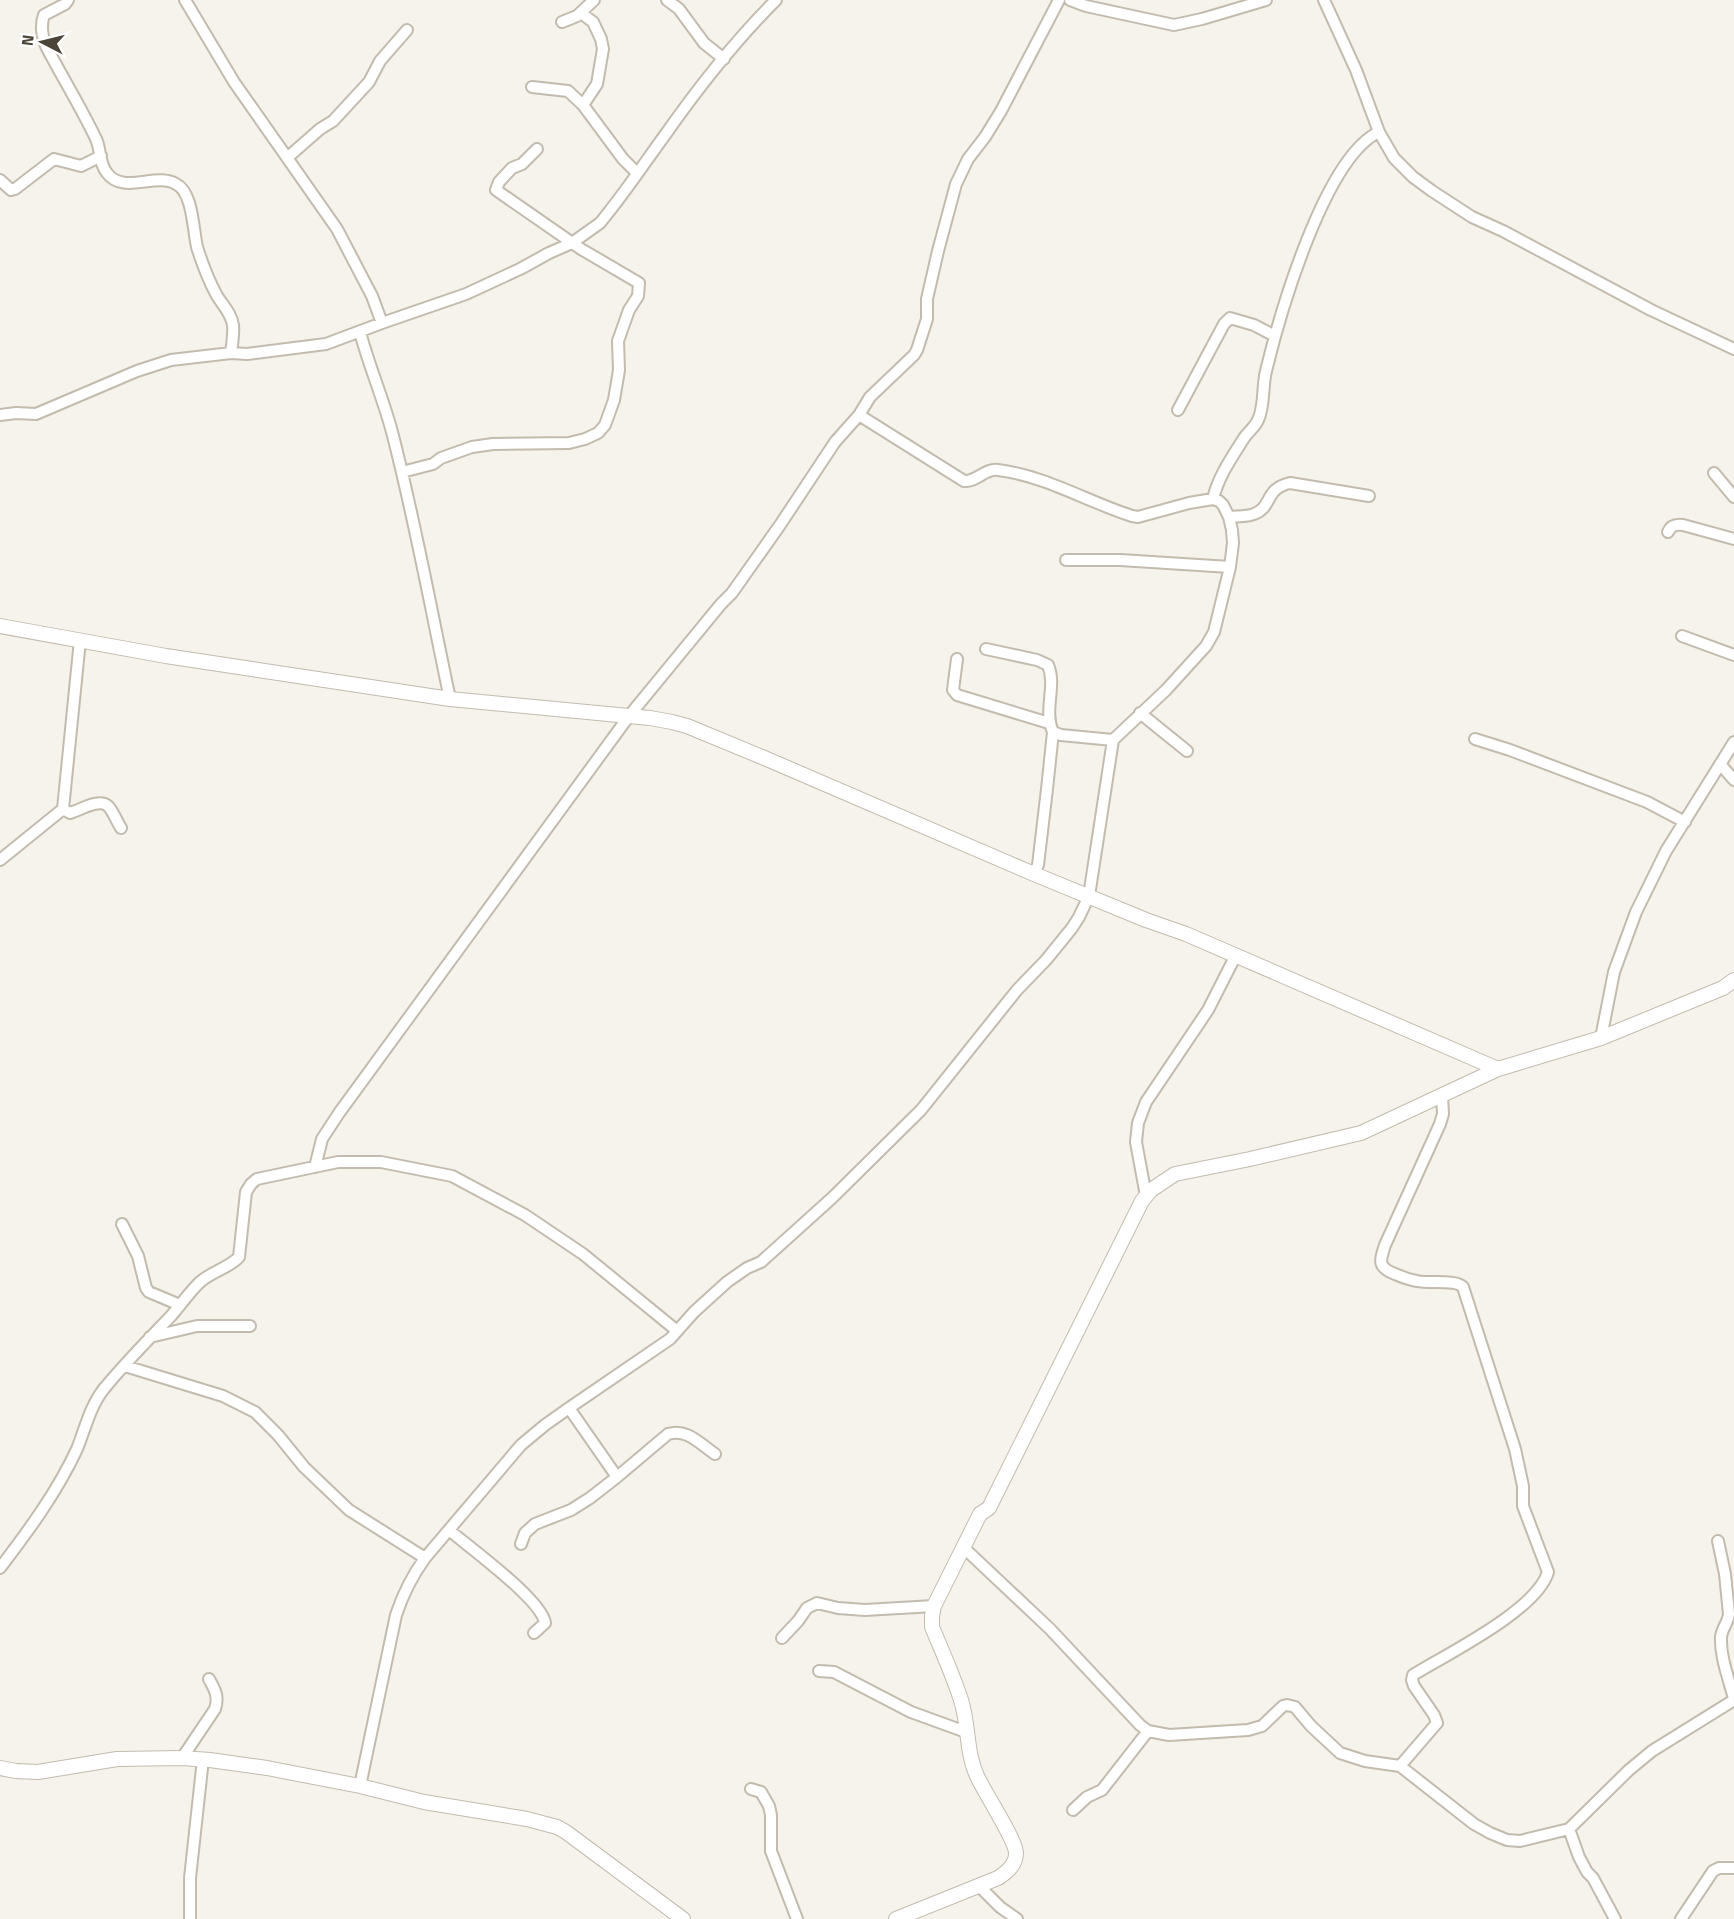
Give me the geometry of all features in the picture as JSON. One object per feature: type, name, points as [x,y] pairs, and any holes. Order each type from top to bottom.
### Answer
[{"type":"street","points":[[68,0],[65,4],[44,15],[41,22],[42,35],[51,56],[97,142],[107,174],[116,181],[131,183],[166,181],[177,184],[185,191],[205,271],[216,294],[229,313],[233,327],[231,352]]},
{"type":"street","points":[[184,0],[234,82],[337,229],[372,296],[382,323]]},
{"type":"street","points":[[562,22],[581,13],[594,0]]},
{"type":"street","points":[[667,0],[679,9],[704,43],[724,59]]},
{"type":"street","points":[[0,416],[16,413],[36,414],[137,371],[171,360],[231,352],[247,354],[326,344],[466,294],[572,243],[600,223],[666,133],[750,26],[776,0]]},
{"type":"street","points":[[315,1167],[322,1139],[339,1113],[630,716],[721,603],[732,593],[835,442],[859,415],[870,397],[914,355],[927,319],[927,299],[956,184],[968,159],[1001,111],[1059,0]]},
{"type":"street","points":[[1070,0],[1086,6],[1174,25],[1266,0]]},
{"type":"street","points":[[1324,0],[1356,70],[1379,132],[1394,158],[1413,177],[1472,217],[1503,231],[1651,310],[1734,349]]},
{"type":"street","points":[[581,13],[593,21],[603,50],[597,84],[583,105]]},
{"type":"street","points":[[287,158],[320,129],[333,121],[369,82],[380,61],[407,30]]},
{"type":"street","points":[[532,87],[568,91],[583,105],[623,159],[637,173]]},
{"type":"street","points":[[1213,499],[1216,487],[1227,466],[1258,420],[1263,400],[1264,378],[1275,336],[1317,214],[1362,143],[1379,132]]},
{"type":"street","points":[[402,472],[433,464],[441,458],[472,447],[494,444],[569,443],[598,433],[605,425],[618,382],[618,341],[629,310],[638,296],[639,283],[572,243],[496,190],[499,182],[512,168],[522,164],[537,149]]},
{"type":"street","points":[[0,180],[11,190],[54,159],[81,166],[101,156]]},
{"type":"street","points":[[1178,410],[1224,324],[1230,318],[1254,325],[1275,336]]},
{"type":"street","points":[[360,332],[367,358],[381,393],[402,472],[450,699]]},
{"type":"street","points":[[360,1786],[396,1615],[411,1578],[425,1558],[521,1445],[569,1408],[670,1339],[676,1330],[727,1282],[760,1262],[832,1198],[921,1110],[1017,990],[1072,928],[1089,896],[1113,740],[1166,690],[1206,646],[1214,632],[1230,567],[1233,543],[1229,517],[1223,505],[1213,499],[1168,507],[1138,517],[1064,488],[1007,471],[993,469],[971,481],[964,481],[859,415]]},
{"type":"street","points":[[1714,473],[1734,497]]},
{"type":"street","points":[[1229,517],[1253,515],[1264,508],[1279,485],[1290,483],[1369,496]]},
{"type":"street","points":[[1668,532],[1669,528],[1676,524],[1734,539]]},
{"type":"street","points":[[1066,560],[1120,560],[1230,567]]},
{"type":"street","points":[[0,626],[166,656],[450,699],[650,718],[687,726],[1034,874],[1236,955],[1498,1069]]},
{"type":"street","points":[[1682,636],[1734,655]]},
{"type":"street","points":[[0,860],[63,809],[80,640]]},
{"type":"street","points":[[986,649],[1037,660],[1048,665],[1052,674],[1046,800],[1038,865],[1034,874]]},
{"type":"street","points":[[957,659],[953,690],[957,695],[1051,727],[1061,735],[1113,740]]},
{"type":"street","points":[[1140,713],[1187,751]]},
{"type":"street","points":[[1475,739],[1647,802],[1685,822]]},
{"type":"street","points":[[1601,1038],[1614,972],[1636,912],[1666,852],[1734,742]]},
{"type":"street","points":[[1720,765],[1734,780]]},
{"type":"street","points":[[63,809],[70,813],[102,804],[108,806],[121,828]]},
{"type":"street","points":[[1146,1196],[1136,1142],[1138,1123],[1146,1102],[1208,1010],[1236,955]]},
{"type":"street","points":[[896,1919],[998,1878],[1008,1872],[1014,1863],[1015,1845],[973,1767],[961,1700],[932,1627],[932,1616],[934,1606],[963,1547],[980,1514],[988,1508],[1146,1196],[1162,1181],[1175,1174],[1361,1133],[1498,1069],[1601,1038],[1723,988],[1734,980]]},
{"type":"street","points":[[1400,1766],[1437,1723],[1414,1686],[1413,1675],[1526,1604],[1541,1588],[1548,1572],[1526,1518],[1523,1506],[1523,1486],[1515,1449],[1463,1287],[1452,1282],[1416,1281],[1384,1269],[1381,1265],[1380,1258],[1385,1245],[1440,1124],[1443,1114],[1442,1096]]},
{"type":"street","points":[[0,1568],[30,1530],[49,1500],[102,1392],[199,1283],[235,1262],[239,1257],[246,1192],[257,1179],[338,1162],[381,1162],[452,1176],[525,1215],[583,1254],[676,1330]]},
{"type":"street","points":[[122,1224],[138,1256],[146,1288],[149,1292],[180,1305]]},
{"type":"street","points":[[150,1337],[197,1326],[250,1326]]},
{"type":"street","points":[[125,1366],[223,1396],[255,1412],[278,1435],[304,1467],[349,1510],[425,1558]]},
{"type":"street","points":[[569,1408],[617,1477]]},
{"type":"street","points":[[521,1544],[525,1533],[535,1524],[571,1510],[590,1498],[663,1437],[673,1432],[690,1436],[715,1454]]},
{"type":"street","points":[[449,1530],[518,1587],[544,1615],[545,1623],[534,1633]]},
{"type":"street","points":[[963,1547],[1050,1629],[1148,1731],[1169,1735],[1248,1730],[1262,1726],[1283,1706],[1295,1707],[1311,1726],[1340,1753],[1350,1758],[1400,1766],[1474,1824],[1507,1840],[1520,1841],[1569,1828],[1652,1751],[1734,1700],[1721,1646],[1722,1629],[1727,1624],[1729,1614],[1729,1569],[1718,1541]]},
{"type":"street","points":[[782,1638],[807,1608],[817,1604],[865,1610],[934,1606]]},
{"type":"street","points":[[819,1671],[834,1672],[911,1712],[966,1732]]},
{"type":"street","points":[[182,1758],[215,1709],[216,1692],[209,1678]]},
{"type":"street","points":[[1072,1809],[1087,1797],[1102,1790],[1148,1731]]},
{"type":"street","points":[[0,1768],[38,1772],[117,1759],[203,1759],[267,1768],[360,1786],[424,1802],[526,1819],[557,1827],[603,1858],[683,1919]]},
{"type":"street","points":[[190,1919],[190,1878],[203,1759]]},
{"type":"street","points":[[751,1789],[761,1792],[769,1806],[771,1851],[797,1919]]},
{"type":"street","points":[[1569,1828],[1579,1857],[1615,1919]]},
{"type":"street","points":[[1681,1919],[1713,1871],[1719,1868],[1734,1868]]},
{"type":"street","points":[[979,1886],[1000,1907],[1017,1919]]}]
